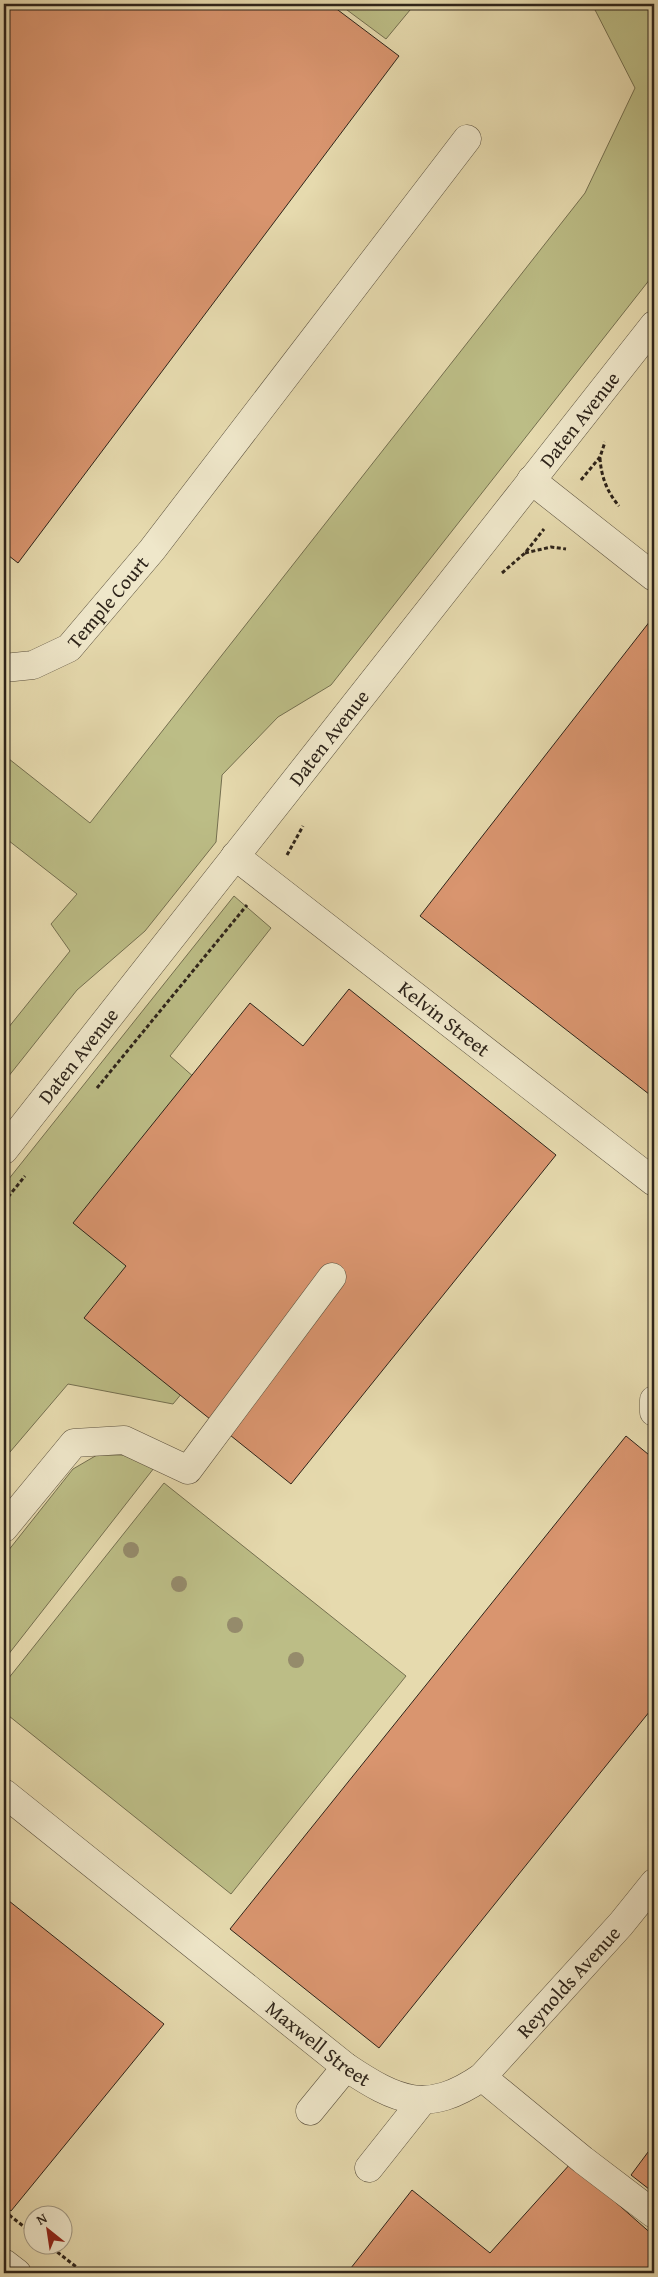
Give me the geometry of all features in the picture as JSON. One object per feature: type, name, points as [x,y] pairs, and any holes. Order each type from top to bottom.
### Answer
[{"type":"street","name":"Temple Court","points":[[4,668],[33,665],[69,648],[152,550],[467,139]]},
{"type":"street","name":"Daten Avenue","points":[[4,1150],[654,325]]},
{"type":"street","points":[[531,480],[654,576]]},
{"type":"street","name":"Kelvin Street","points":[[235,856],[654,1182]]},
{"type":"street","points":[[4,1528],[74,1443],[124,1440],[188,1470],[332,1277]]},
{"type":"street","points":[[654,1400],[654,1412]]},
{"type":"street","name":"Maxwell Street","points":[[4,1793],[346,2066],[380,2090],[401,2097],[422,2100],[442,2098],[463,2090],[482,2077]]},
{"type":"street","name":"Reynolds Avenue","points":[[482,2077],[621,1924],[654,1884]]},
{"type":"street","points":[[310,2111],[346,2066]]},
{"type":"street","points":[[482,2077],[583,2160],[653,2212]]},
{"type":"street","points":[[368,2168],[422,2100]]},
{"type":"street","points":[[4,2263],[17,2273]]},
{"type":"path","points":[[600,457],[601,470],[607,489],[623,510]]},
{"type":"path","points":[[525,553],[551,547],[572,552]]},
{"type":"path","points":[[92,1094],[243,910]]},
{"type":"path","points":[[4,1202],[29,1172]]},
{"type":"path","points":[[4,2212],[22,2226]]},
{"type":"path","points":[[60,2254],[84,2273]]},
{"type":"green space","points":[[339,4],[415,4],[386,39]]},
{"type":"green space","points":[[592,4],[654,4],[654,274],[331,685],[278,717],[222,775],[216,842],[145,931],[77,990],[4,1082],[4,1033],[70,951],[51,924],[77,894],[4,837],[4,755],[90,823],[585,193],[635,88]]},
{"type":"green space","points":[[234,896],[271,928],[170,1056],[338,1204],[173,1404],[68,1384],[4,1459],[4,1185]]},
{"type":"green space","points":[[97,1455],[123,1455],[154,1468],[4,1660],[4,1556],[73,1469]]},
{"type":"green space","points":[[164,1483],[406,1676],[231,1894],[4,1712],[4,1684]]},
{"type":"building","points":[[4,4],[330,4],[399,56],[18,563],[4,552]]},
{"type":"building","points":[[654,616],[654,1098],[420,916]]},
{"type":"building","points":[[349,989],[556,1155],[291,1484],[84,1318],[126,1266],[73,1223],[250,1003],[303,1046]]},
{"type":"building","points":[[626,1436],[654,1459],[654,1706],[379,2048],[230,1929]]},
{"type":"building","points":[[4,1897],[164,2024],[11,2211],[4,2205]]},
{"type":"building","points":[[654,2144],[654,2193],[631,2175]]},
{"type":"building","points":[[571,2163],[654,2236],[654,2273],[347,2273],[412,2190],[490,2253]]}]
